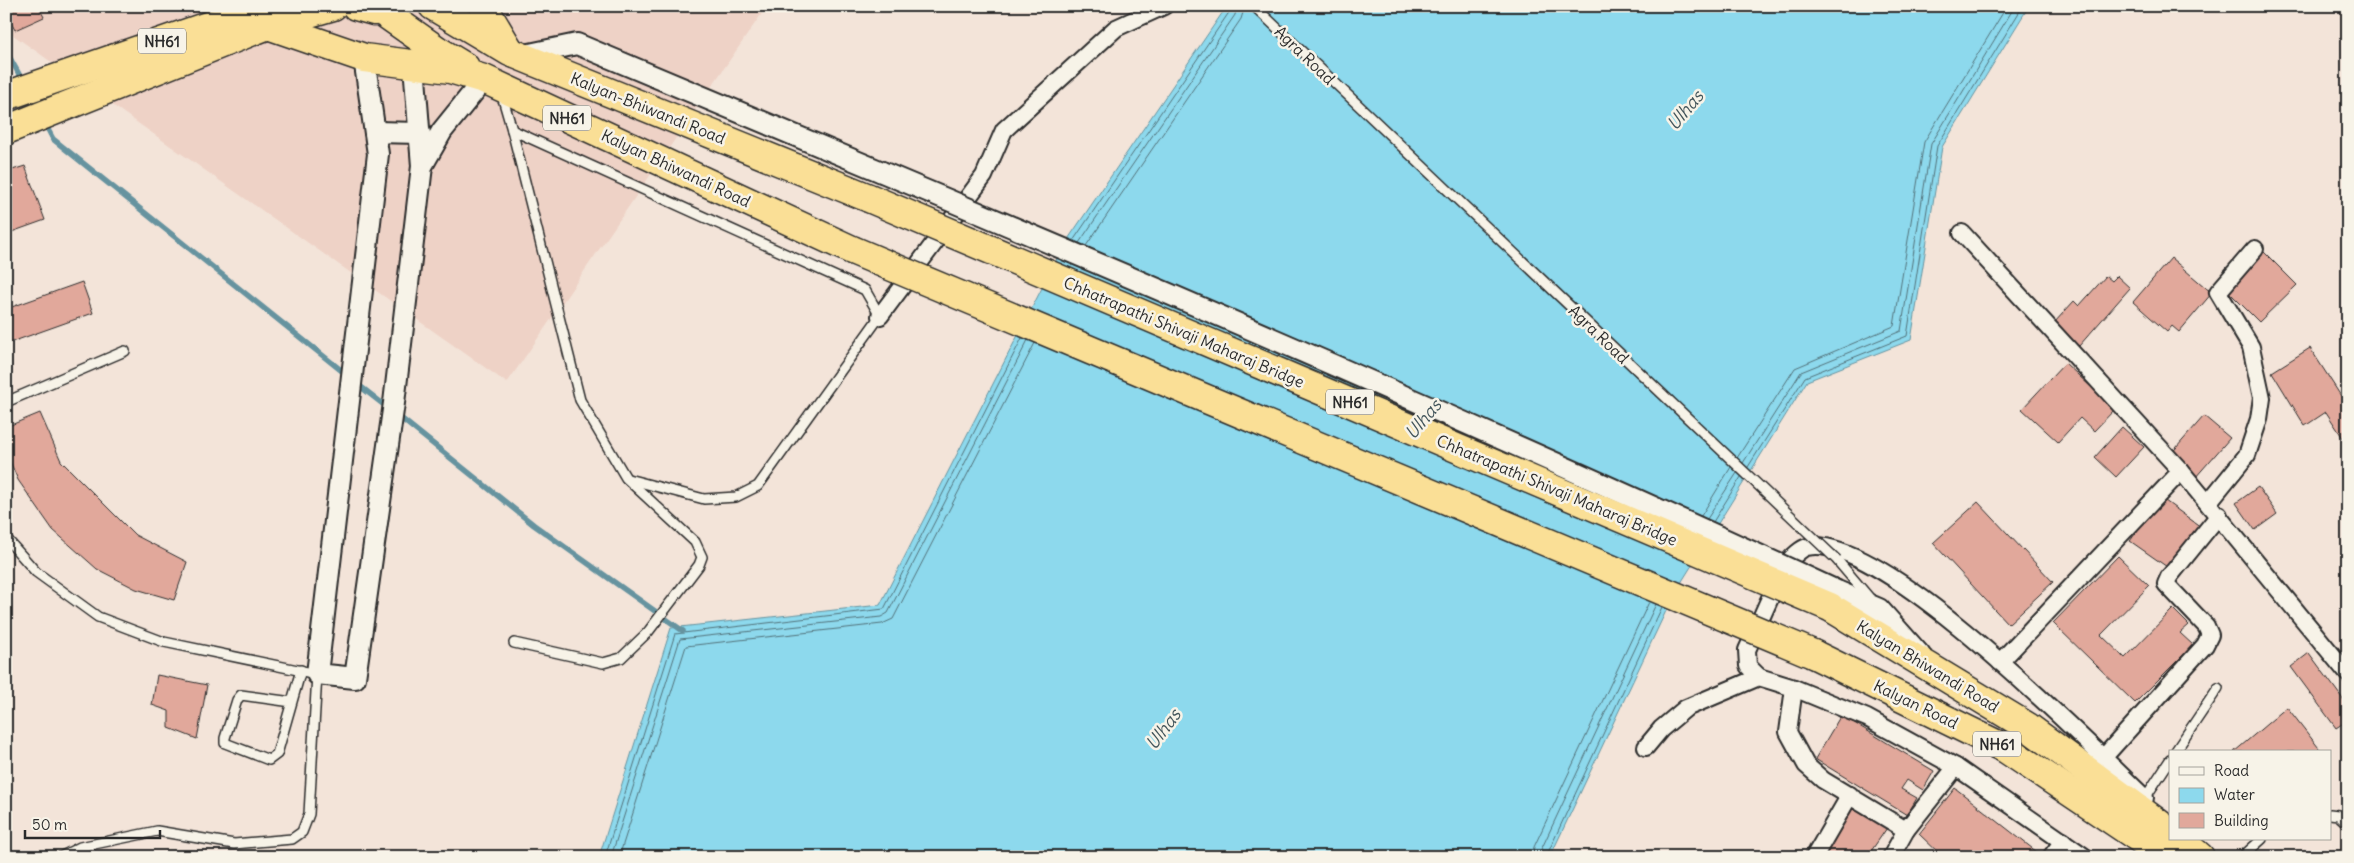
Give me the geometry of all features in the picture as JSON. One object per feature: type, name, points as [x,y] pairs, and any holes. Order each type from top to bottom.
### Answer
[{"type":"highway","name":"NH61","points":[[7,96],[59,77],[266,16],[332,6]]},
{"type":"highway","name":"Kalyan-Bhiwandi Road","points":[[433,6],[515,54],[870,198]]},
{"type":"highway","points":[[483,6],[515,54]]},
{"type":"highway","points":[[376,7],[437,50],[491,83]]},
{"type":"highway","name":"NH61","points":[[16,126],[73,103],[266,16]]},
{"type":"highway","name":"Kalyan Bhiwandi Road","points":[[266,16],[364,58],[450,70],[491,83],[852,250],[1813,654]]},
{"type":"highway","name":"Chhatrapathi Shivaji Maharaj Bridge","points":[[870,198],[1834,599]]},
{"type":"highway","name":"Kalyan Bhiwandi Road","points":[[1834,599],[1935,671],[2028,727],[2135,811],[2168,848],[2200,857]]},
{"type":"highway","name":"Kalyan Road","points":[[1813,654],[2135,811]]},
{"type":"street","points":[[880,316],[984,176],[1004,130],[1116,28],[1164,6]]},
{"type":"street","points":[[515,54],[577,44],[1178,296],[1623,492],[1834,599],[1879,609]]},
{"type":"street","points":[[364,58],[378,154],[352,379],[309,672],[354,678],[393,412],[422,166],[414,65]]},
{"type":"street","points":[[422,166],[442,131],[491,83]]},
{"type":"street","points":[[375,132],[420,133]]},
{"type":"street","points":[[1962,233],[2181,471],[2348,674]]},
{"type":"street","points":[[2103,758],[2205,645],[2210,635],[2206,626],[2166,584],[2247,455],[2259,420],[2262,398],[2251,347],[2218,292],[2255,249]]},
{"type":"street","points":[[2000,662],[2181,471]]},
{"type":"street","points":[[2085,857],[1956,768],[1867,718],[1794,688],[1759,677],[1748,666],[1747,650],[1790,560],[1805,547],[1827,547],[1842,551],[1857,556],[1884,571],[1931,603],[2000,662],[2103,758],[2135,811]]},
{"type":"street","name":"Agra Road","points":[[1879,609],[1935,671]]},
{"type":"street","points":[[1646,747],[1661,729],[1686,708],[1759,677]]},
{"type":"street","points":[[1794,688],[1788,732],[1806,765],[1823,780],[1906,830]]},
{"type":"street","points":[[1891,857],[1906,830],[1956,768]]},
{"type":"street","points":[[1814,857],[1850,795]]},
{"type":"street","points":[[2051,857],[2063,842]]},
{"type":"lane","name":"Agra Road","points":[[1254,6],[1837,560],[1879,609]]},
{"type":"lane","points":[[491,83],[512,130],[580,400],[626,478],[695,542],[702,557],[699,565],[648,632],[621,658],[603,663],[514,643]]},
{"type":"lane","points":[[512,130],[865,290],[880,316],[758,486],[736,497],[704,499],[626,478]]},
{"type":"lane","points":[[6,402],[125,351]]},
{"type":"lane","points":[[6,538],[36,572],[98,617],[164,642],[309,672]]},
{"type":"lane","points":[[292,702],[241,695],[237,700],[225,738],[226,743],[269,760],[274,759],[278,754],[292,702],[309,672]]},
{"type":"lane","points":[[60,857],[80,847],[157,831],[234,844],[292,839],[302,832],[309,814],[309,672]]},
{"type":"lane","points":[[2176,750],[2218,688]]},
{"type":"lane","points":[[2135,811],[2169,761]]},
{"type":"lane","points":[[2332,814],[2338,815],[2348,824]]},
{"type":"lane","points":[[2242,857],[2261,840]]},
{"type":"shaded area","points":[[6,6],[767,6],[507,383],[6,30]]},
{"type":"water","name":"Ulhas","points":[[1227,6],[2029,6],[1942,147],[1911,340],[1807,381],[1674,594],[1550,857],[599,857],[671,628],[880,605],[1064,245]]},
{"type":"building","points":[[6,6],[38,6],[44,17],[15,30],[6,14]]},
{"type":"building","points":[[25,166],[45,220],[6,234],[6,172]]},
{"type":"building","points":[[2263,251],[2297,285],[2259,322],[2225,288]]},
{"type":"building","points":[[2171,258],[2212,293],[2179,332],[2172,326],[2167,332],[2133,302]]},
{"type":"building","points":[[2106,276],[2112,281],[2117,276],[2130,288],[2079,346],[2054,323],[2074,301],[2079,306]]},
{"type":"building","points":[[82,282],[93,313],[6,344],[6,309]]},
{"type":"building","points":[[2310,348],[2348,407],[2348,435],[2343,438],[2326,412],[2305,426],[2272,372]]},
{"type":"building","points":[[2065,363],[2115,409],[2094,431],[2080,418],[2058,442],[2022,409]]},
{"type":"building","points":[[40,413],[61,461],[135,535],[187,562],[174,600],[136,589],[97,569],[53,530],[18,480],[6,452],[6,427]]},
{"type":"building","points":[[2204,416],[2230,438],[2195,478],[2169,456]]},
{"type":"building","points":[[2122,427],[2144,447],[2116,477],[2095,457]]},
{"type":"building","points":[[2258,487],[2277,514],[2255,530],[2236,503]]},
{"type":"building","points":[[2161,498],[2201,527],[2170,569],[2130,541]]},
{"type":"building","points":[[1978,502],[2053,582],[2008,624],[1933,543]]},
{"type":"building","points":[[2118,556],[2149,586],[2101,635],[2125,658],[2173,609],[2189,625],[2180,633],[2193,645],[2135,703],[2053,623]]},
{"type":"building","points":[[2309,653],[2348,706],[2348,720],[2336,728],[2291,667]]},
{"type":"building","points":[[157,675],[207,685],[197,739],[169,728],[169,711],[152,705]]},
{"type":"building","points":[[2287,707],[2320,750],[2236,750]]},
{"type":"building","points":[[1841,715],[1934,771],[1923,790],[1907,780],[1901,789],[1917,798],[1907,815],[1815,759]]},
{"type":"building","points":[[1955,788],[2042,856],[1943,857],[1919,834]]},
{"type":"building","points":[[1856,802],[1889,825],[1867,857],[1827,857],[1822,853]]},
{"type":"waterway","points":[[6,51],[24,83]]},
{"type":"waterway","points":[[44,122],[53,139],[347,375]]},
{"type":"waterway","points":[[356,383],[388,408]]},
{"type":"waterway","points":[[397,415],[534,525],[683,631]]}]
